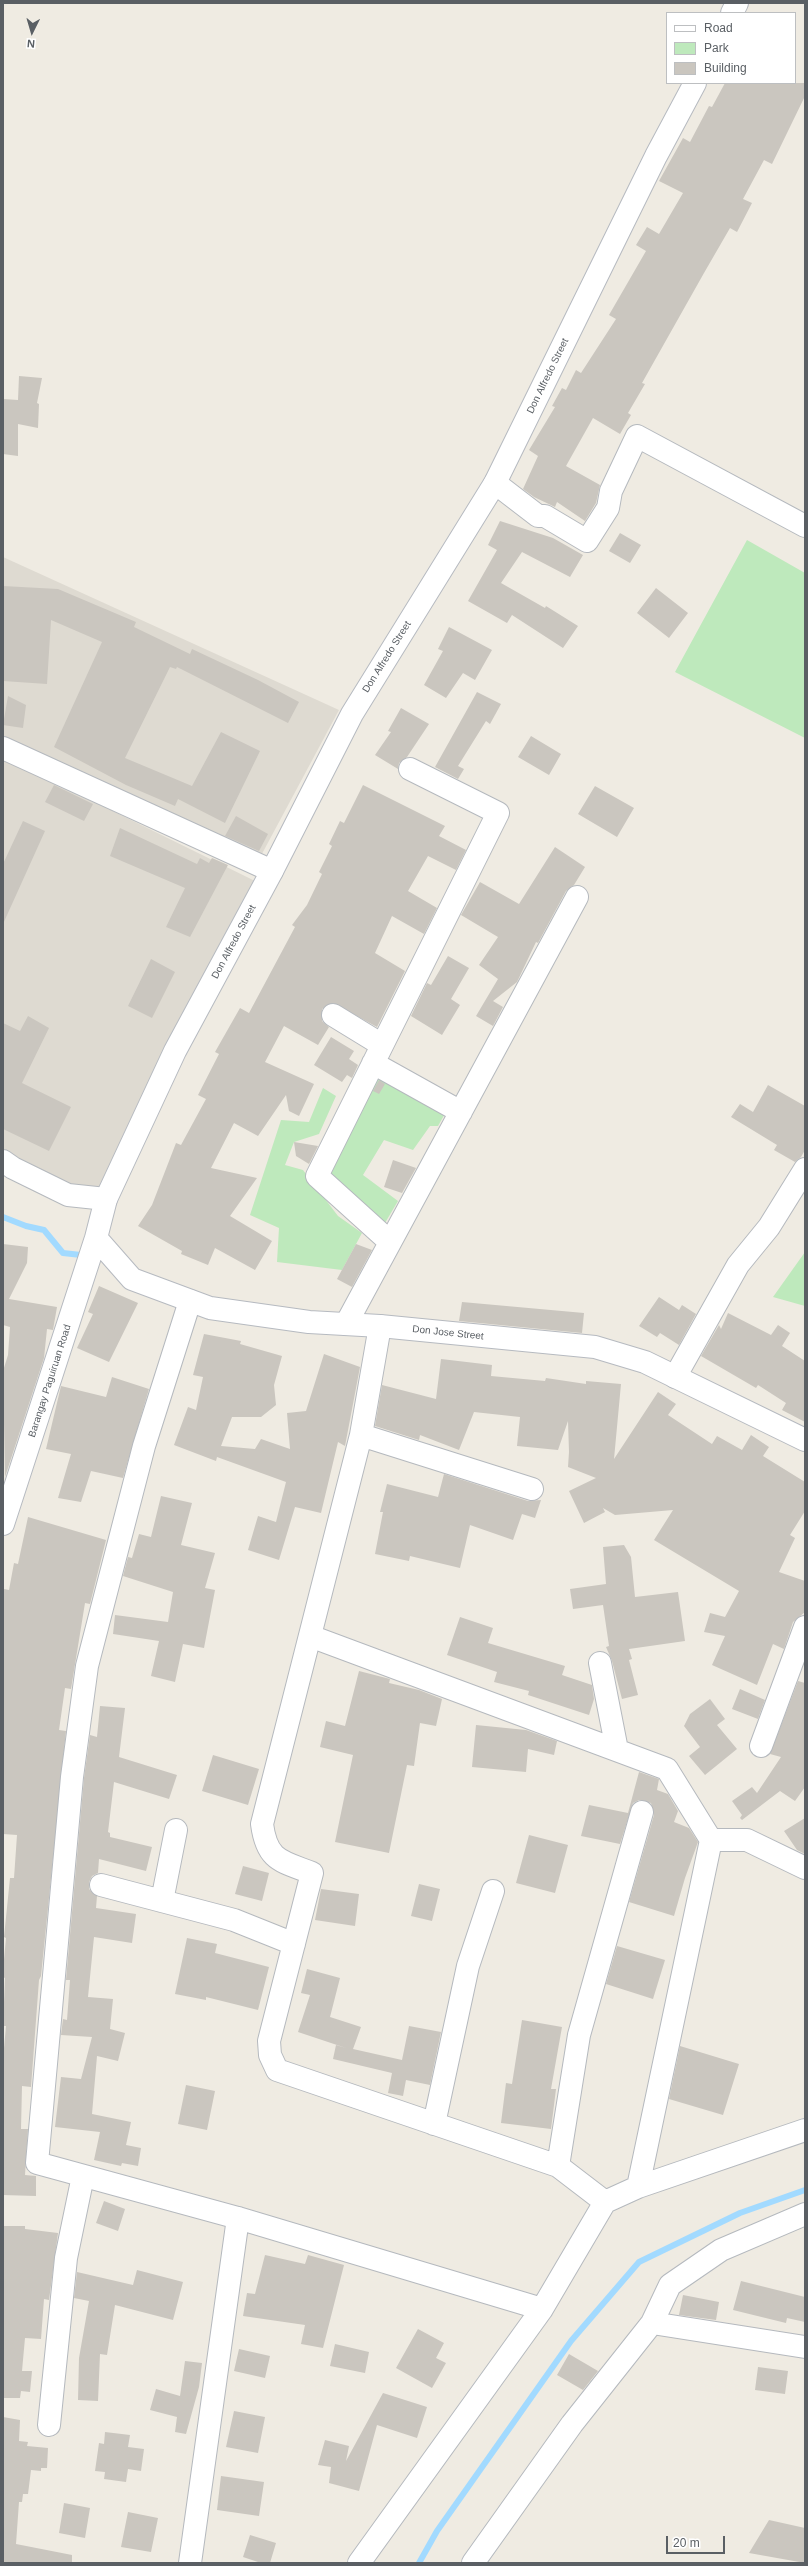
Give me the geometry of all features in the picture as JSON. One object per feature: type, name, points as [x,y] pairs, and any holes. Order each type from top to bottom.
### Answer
[{"type":"street","points":[[732,12],[737,3]]},
{"type":"street","name":"Don Alfredo Street","points":[[96,1238],[106,1200],[175,1051],[272,871],[352,714],[495,482],[656,156],[694,84]]},
{"type":"street","points":[[495,482],[538,516],[545,516],[587,541],[608,508],[611,491],[638,436],[805,526]]},
{"type":"street","points":[[3,748],[272,871]]},
{"type":"street","points":[[390,1242],[317,1176],[498,813],[410,769]]},
{"type":"street","points":[[346,1324],[577,897]]},
{"type":"street","points":[[333,1016],[378,1054],[461,1112]]},
{"type":"street","points":[[3,1160],[12,1168],[68,1194],[106,1200]]},
{"type":"street","points":[[675,1377],[738,1265],[769,1227],[805,1169]]},
{"type":"street","name":"Don Jose Street","points":[[96,1238],[132,1279],[210,1308],[309,1322],[380,1326],[595,1347],[645,1362],[805,1440]]},
{"type":"street","name":"Barangay Paguiruan Road","points":[[3,1523],[96,1238]]},
{"type":"street","points":[[190,1300],[144,1446],[87,1666],[72,1777],[37,2163],[238,2218],[542,2309]]},
{"type":"street","points":[[380,1326],[361,1435],[262,1824],[270,1852],[280,1861],[312,1873],[269,2041],[270,2055],[277,2070],[558,2166],[605,2202]]},
{"type":"street","points":[[361,1435],[532,1489]]},
{"type":"street","points":[[761,1746],[805,1628]]},
{"type":"street","points":[[310,1636],[667,1769],[711,1840],[638,2187]]},
{"type":"street","points":[[600,1664],[617,1750]]},
{"type":"street","points":[[558,2166],[579,2034],[642,1812]]},
{"type":"street","points":[[162,1902],[176,1830]]},
{"type":"street","points":[[711,1840],[747,1840],[805,1868]]},
{"type":"street","points":[[101,1886],[234,1920],[294,1944]]},
{"type":"street","points":[[434,2124],[468,1966],[493,1891]]},
{"type":"street","points":[[359,2563],[542,2309],[605,2202],[638,2187],[805,2130]]},
{"type":"street","points":[[49,2425],[66,2258],[83,2176]]},
{"type":"street","points":[[473,2563],[572,2424],[652,2323],[670,2285],[721,2250],[805,2214]]},
{"type":"street","points":[[190,2563],[238,2218]]},
{"type":"street","points":[[652,2323],[805,2347]]},
{"type":"shaded area","points":[[3,557],[339,710],[256,865],[3,741]]},
{"type":"shaded area","points":[[3,757],[255,881],[96,1194],[50,1176],[3,1154]]},
{"type":"green space","points":[[747,540],[805,573],[805,738],[675,672]]},
{"type":"green space","points":[[378,1075],[447,1110],[438,1126],[430,1126],[413,1150],[384,1140],[363,1175],[398,1201],[382,1228],[324,1172]]},
{"type":"green space","points":[[323,1088],[336,1096],[319,1134],[294,1142],[285,1165],[303,1170],[338,1216],[362,1233],[342,1270],[277,1262],[279,1228],[250,1215],[281,1120],[309,1122]]},
{"type":"green space","points":[[805,1252],[805,1306],[773,1297]]},
{"type":"building","points":[[805,83],[805,96],[772,164],[764,160],[743,199],[752,203],[737,232],[730,228],[642,383],[645,384],[628,413],[631,415],[620,434],[593,418],[566,466],[600,485],[596,503],[585,521],[557,502],[555,507],[534,497],[523,489],[538,456],[529,450],[555,407],[552,406],[562,388],[566,390],[576,370],[581,373],[616,319],[609,315],[646,251],[636,245],[647,227],[659,234],[683,193],[659,181],[683,138],[690,142],[709,106],[712,107],[724,84]]},
{"type":"building","points":[[19,376],[42,378],[37,403],[39,404],[38,428],[18,424],[18,456],[3,454],[3,399],[18,400]]},
{"type":"building","points":[[500,521],[553,538],[583,555],[570,577],[522,552],[501,583],[545,608],[546,606],[578,626],[563,648],[512,615],[507,623],[468,601],[497,550],[488,545]]},
{"type":"building","points":[[620,533],[641,545],[630,563],[609,551]]},
{"type":"building","points":[[3,586],[58,589],[136,622],[134,627],[190,654],[192,649],[258,680],[299,702],[288,723],[177,667],[176,669],[170,667],[125,758],[192,786],[221,732],[260,751],[225,823],[178,799],[175,806],[126,785],[54,747],[102,642],[51,620],[47,684],[3,681]]},
{"type":"building","points":[[656,588],[688,613],[669,638],[637,613]]},
{"type":"building","points":[[449,627],[492,650],[475,680],[463,673],[446,698],[424,685],[443,651],[438,649]]},
{"type":"building","points":[[477,692],[501,704],[490,724],[486,721],[458,766],[464,769],[458,779],[435,767]]},
{"type":"building","points":[[8,696],[26,705],[23,728],[3,725]]},
{"type":"building","points":[[401,708],[429,724],[407,757],[399,763],[398,769],[375,755],[391,732],[388,731]]},
{"type":"building","points":[[531,736],[561,754],[549,775],[518,757]]},
{"type":"building","points":[[54,785],[93,804],[84,821],[45,802]]},
{"type":"building","points":[[363,785],[445,826],[439,836],[466,850],[456,870],[428,856],[408,891],[437,908],[424,934],[392,916],[375,953],[405,971],[377,1027],[333,1003],[322,1009],[322,1021],[329,1027],[318,1045],[284,1026],[265,1062],[314,1084],[299,1116],[289,1111],[286,1095],[258,1136],[234,1123],[211,1168],[257,1178],[230,1216],[272,1241],[255,1270],[215,1248],[208,1265],[181,1254],[182,1251],[138,1226],[152,1205],[176,1143],[181,1145],[206,1099],[198,1095],[219,1054],[215,1052],[240,1008],[249,1013],[295,927],[292,925],[307,905],[322,874],[319,872],[332,846],[329,844],[340,821],[344,823]]},
{"type":"building","points":[[595,786],[634,808],[617,837],[578,814]]},
{"type":"building","points":[[236,816],[268,834],[259,851],[225,836]]},
{"type":"building","points":[[23,821],[45,831],[3,924],[3,864]]},
{"type":"building","points":[[120,828],[197,864],[200,858],[209,863],[212,858],[228,865],[190,937],[166,927],[185,888],[110,856]]},
{"type":"building","points":[[555,847],[585,867],[574,885],[566,891],[538,943],[536,942],[517,982],[493,1001],[503,1007],[493,1026],[476,1016],[498,979],[479,965],[498,937],[461,915],[480,882],[519,904]]},
{"type":"building","points":[[448,956],[469,968],[451,999],[460,1005],[442,1035],[411,1016],[427,983],[431,985]]},
{"type":"building","points":[[151,959],[175,972],[152,1018],[128,1006]]},
{"type":"building","points":[[28,1016],[49,1028],[22,1083],[71,1107],[49,1151],[3,1129],[3,1023],[20,1031]]},
{"type":"building","points":[[331,1037],[354,1051],[349,1059],[358,1065],[352,1078],[347,1075],[342,1082],[314,1065]]},
{"type":"building","points":[[379,1080],[385,1084],[379,1094],[373,1091]]},
{"type":"building","points":[[768,1085],[805,1106],[805,1150],[801,1157],[795,1162],[774,1150],[777,1145],[731,1117],[740,1104],[753,1112]]},
{"type":"building","points":[[294,1142],[318,1146],[309,1164],[296,1156]]},
{"type":"building","points":[[393,1160],[416,1168],[402,1193],[384,1187]]},
{"type":"building","points":[[3,1244],[28,1247],[27,1263],[9,1299],[57,1307],[53,1330],[47,1329],[44,1358],[5,1477],[3,1371],[8,1355],[10,1327],[3,1325]]},
{"type":"building","points":[[356,1244],[372,1250],[352,1287],[337,1279]]},
{"type":"building","points":[[99,1286],[138,1303],[109,1362],[77,1348],[93,1314],[88,1312]]},
{"type":"building","points":[[659,1297],[679,1310],[682,1305],[696,1314],[679,1345],[660,1333],[657,1337],[639,1326]]},
{"type":"building","points":[[462,1302],[584,1313],[582,1333],[459,1321]]},
{"type":"building","points":[[728,1313],[771,1335],[778,1325],[790,1333],[782,1346],[805,1361],[805,1422],[782,1410],[786,1403],[758,1385],[756,1388],[701,1356],[719,1325],[721,1329]]},
{"type":"building","points":[[204,1334],[241,1341],[240,1344],[282,1356],[274,1385],[276,1405],[261,1417],[232,1417],[221,1446],[255,1449],[261,1439],[290,1449],[287,1413],[306,1411],[324,1354],[360,1367],[345,1446],[338,1442],[321,1513],[295,1507],[279,1560],[248,1550],[258,1516],[276,1522],[286,1482],[217,1457],[216,1461],[174,1445],[188,1407],[196,1410],[203,1377],[193,1375]]},
{"type":"building","points":[[441,1359],[492,1365],[491,1376],[545,1381],[546,1378],[586,1384],[586,1381],[621,1384],[614,1459],[658,1392],[676,1404],[668,1415],[712,1444],[717,1436],[742,1450],[751,1435],[769,1447],[763,1456],[805,1482],[805,1511],[790,1535],[795,1538],[779,1572],[805,1581],[805,1612],[793,1622],[784,1649],[773,1644],[757,1685],[712,1665],[725,1636],[704,1632],[710,1613],[725,1617],[739,1591],[654,1540],[673,1510],[615,1515],[603,1508],[605,1512],[584,1523],[569,1491],[596,1478],[568,1467],[568,1421],[558,1450],[517,1446],[520,1417],[474,1412],[459,1450],[420,1435],[419,1440],[375,1426],[382,1385],[436,1399]]},
{"type":"building","points":[[112,1377],[149,1389],[123,1478],[91,1471],[81,1502],[58,1498],[71,1454],[46,1449],[61,1386],[106,1397]]},
{"type":"building","points":[[444,1474],[528,1501],[541,1500],[535,1518],[522,1514],[513,1540],[470,1525],[460,1568],[410,1556],[409,1561],[375,1554],[383,1512],[380,1512],[387,1484],[438,1497]]},
{"type":"building","points":[[161,1496],[192,1503],[181,1545],[215,1553],[205,1588],[215,1590],[204,1648],[183,1644],[175,1682],[151,1676],[159,1641],[113,1634],[115,1615],[168,1622],[173,1592],[123,1576],[128,1557],[132,1558],[139,1534],[151,1537]]},
{"type":"building","points":[[28,1517],[106,1540],[90,1604],[85,1603],[71,1689],[65,1688],[59,1730],[66,1731],[41,1976],[39,1980],[31,2087],[22,2086],[21,2129],[28,2129],[25,2175],[36,2176],[36,2196],[3,2195],[3,2059],[6,2026],[3,2026],[5,1978],[3,1977],[3,1970],[6,1938],[4,1937],[10,1878],[14,1878],[17,1835],[3,1834],[3,1598],[4,1589],[9,1590],[14,1563],[18,1564]]},
{"type":"building","points":[[624,1545],[631,1557],[635,1597],[678,1592],[685,1641],[629,1649],[632,1659],[629,1660],[638,1695],[622,1699],[612,1661],[606,1647],[609,1646],[603,1605],[573,1609],[570,1589],[606,1584],[603,1547]]},
{"type":"building","points":[[460,1617],[493,1628],[488,1643],[565,1666],[562,1675],[592,1685],[594,1699],[589,1715],[528,1695],[529,1691],[494,1682],[497,1672],[447,1655]]},
{"type":"building","points":[[359,1671],[390,1679],[389,1683],[419,1690],[442,1699],[436,1726],[420,1723],[414,1766],[407,1765],[389,1853],[335,1842],[353,1755],[320,1747],[326,1721],[345,1726]]},
{"type":"building","points":[[798,1681],[805,1683],[805,1787],[795,1801],[780,1791],[742,1820],[740,1818],[742,1815],[732,1801],[752,1787],[757,1793],[781,1757],[770,1754]]},
{"type":"building","points":[[740,1689],[765,1700],[758,1719],[732,1709]]},
{"type":"building","points":[[710,1699],[725,1719],[717,1725],[737,1749],[705,1775],[689,1756],[700,1747],[684,1726],[690,1714]]},
{"type":"building","points":[[100,1706],[125,1708],[119,1757],[177,1775],[169,1799],[114,1782],[108,1832],[110,1833],[110,1837],[152,1847],[146,1871],[99,1859],[98,1873],[92,1876],[89,1882],[89,1889],[97,1896],[96,1908],[136,1914],[132,1943],[94,1937],[88,1997],[113,1999],[110,2029],[125,2033],[118,2061],[97,2056],[92,2114],[131,2122],[126,2145],[141,2148],[138,2166],[122,2163],[121,2166],[94,2160],[100,2132],[55,2127],[61,2077],[81,2079],[92,2037],[61,2035],[63,2019],[67,2020],[70,1980],[66,1980],[84,1778],[90,1735],[97,1737]]},
{"type":"building","points":[[476,1725],[526,1730],[557,1741],[554,1755],[528,1749],[526,1772],[472,1767]]},
{"type":"building","points":[[213,1755],[259,1769],[248,1805],[202,1791]]},
{"type":"building","points":[[639,1772],[659,1779],[657,1790],[668,1794],[678,1811],[674,1822],[689,1828],[698,1842],[685,1878],[674,1916],[629,1902],[654,1815],[651,1803],[639,1800],[633,1803],[620,1844],[581,1836],[589,1805],[628,1813]]},
{"type":"building","points":[[805,1818],[805,1854],[797,1850],[784,1831]]},
{"type":"building","points":[[529,1835],[568,1845],[555,1893],[516,1883]]},
{"type":"building","points":[[243,1866],[269,1873],[262,1901],[235,1894]]},
{"type":"building","points":[[419,1884],[440,1889],[432,1921],[411,1916]]},
{"type":"building","points":[[321,1889],[359,1894],[355,1926],[315,1920]]},
{"type":"building","points":[[187,1938],[217,1944],[215,1953],[269,1967],[258,2010],[206,1997],[206,2000],[175,1994]]},
{"type":"building","points":[[617,1946],[665,1960],[653,1999],[606,1984]]},
{"type":"building","points":[[307,1969],[340,1978],[330,2017],[361,2027],[353,2049],[402,2060],[409,2026],[441,2032],[430,2085],[406,2080],[403,2096],[388,2093],[392,2073],[333,2059],[336,2045],[346,2048],[298,2032],[310,1995],[301,1993]]},
{"type":"building","points":[[522,2020],[562,2027],[551,2089],[556,2089],[551,2129],[501,2123],[506,2083],[512,2084]]},
{"type":"building","points":[[680,2046],[739,2064],[723,2115],[669,2099]]},
{"type":"building","points":[[186,2085],[215,2091],[207,2130],[178,2124]]},
{"type":"building","points":[[104,2201],[125,2209],[118,2231],[96,2223]]},
{"type":"building","points":[[3,2226],[25,2226],[25,2229],[58,2233],[49,2300],[44,2299],[41,2339],[25,2338],[22,2371],[32,2371],[30,2392],[21,2391],[20,2398],[3,2398]]},
{"type":"building","points":[[265,2255],[305,2264],[308,2255],[344,2265],[323,2348],[301,2344],[305,2325],[243,2316],[247,2293],[255,2294]]},
{"type":"building","points":[[137,2270],[183,2282],[173,2320],[115,2305],[107,2355],[100,2354],[98,2401],[78,2400],[79,2358],[89,2301],[74,2298],[77,2272],[133,2285]]},
{"type":"building","points":[[741,2281],[805,2297],[805,2322],[787,2318],[786,2323],[733,2310]]},
{"type":"building","points":[[683,2295],[719,2302],[716,2320],[679,2315]]},
{"type":"building","points":[[418,2329],[444,2343],[436,2358],[446,2363],[432,2388],[396,2368]]},
{"type":"building","points":[[335,2344],[369,2352],[365,2373],[330,2366]]},
{"type":"building","points":[[239,2349],[270,2356],[265,2378],[234,2371]]},
{"type":"building","points":[[569,2354],[598,2371],[583,2390],[557,2375]]},
{"type":"building","points":[[185,2361],[202,2363],[199,2387],[186,2434],[175,2432],[177,2417],[150,2410],[156,2389],[180,2396]]},
{"type":"building","points":[[758,2367],[788,2371],[785,2394],[755,2390]]},
{"type":"building","points":[[383,2393],[427,2407],[417,2438],[377,2425],[359,2491],[329,2483],[331,2467],[318,2465],[325,2440],[349,2446],[346,2461]]},
{"type":"building","points":[[234,2411],[265,2417],[258,2453],[226,2447]]},
{"type":"building","points":[[3,2417],[20,2420],[19,2441],[28,2442],[27,2446],[48,2448],[47,2468],[41,2468],[41,2471],[31,2470],[28,2494],[23,2494],[22,2502],[19,2502],[16,2544],[72,2555],[72,2563],[3,2563]]},
{"type":"building","points":[[105,2432],[130,2435],[128,2447],[144,2449],[141,2471],[128,2469],[126,2482],[104,2479],[105,2472],[95,2471],[99,2443],[104,2444]]},
{"type":"building","points":[[221,2476],[264,2482],[259,2516],[217,2510]]},
{"type":"building","points":[[64,2503],[90,2508],[85,2538],[59,2533]]},
{"type":"building","points":[[128,2512],[158,2518],[151,2552],[121,2547]]},
{"type":"building","points":[[769,2520],[805,2528],[805,2563],[749,2553]]},
{"type":"building","points":[[250,2535],[276,2543],[270,2563],[261,2563],[243,2557]]},
{"type":"waterway","points":[[3,1217],[26,1226],[44,1230],[63,1253],[81,1255]]},
{"type":"waterway","points":[[419,2563],[437,2531],[571,2341],[639,2262],[740,2213],[805,2190]]}]
